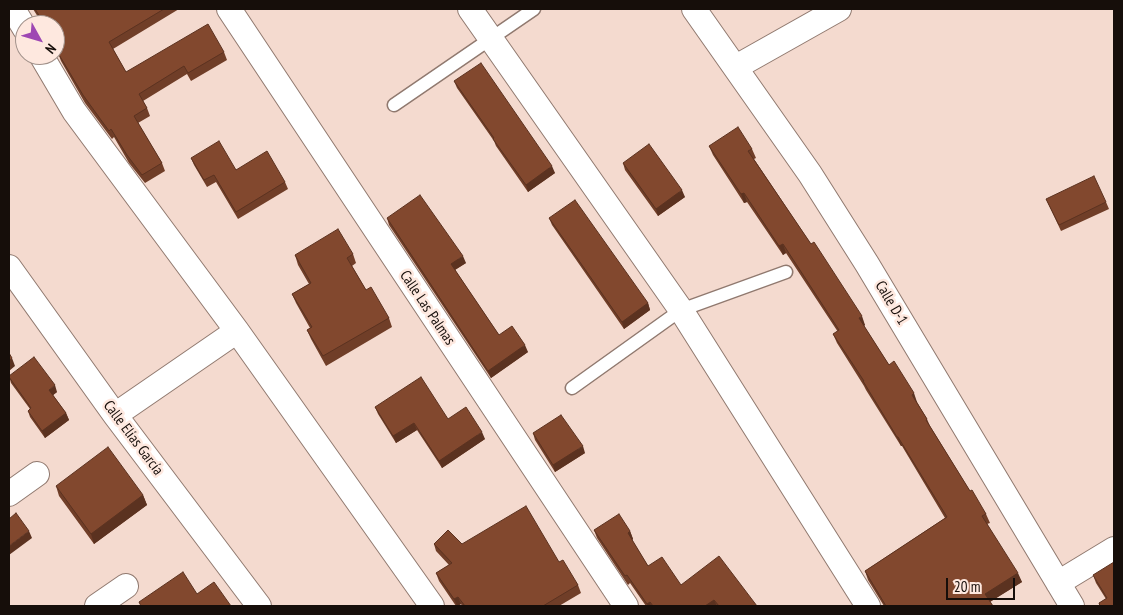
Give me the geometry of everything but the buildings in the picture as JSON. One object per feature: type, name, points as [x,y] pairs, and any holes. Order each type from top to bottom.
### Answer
[{"type":"street","name":"Calle Las Palmas","points":[[229,9],[626,606]]},
{"type":"street","points":[[470,9],[681,310],[868,606]]},
{"type":"street","name":"Calle D-1","points":[[694,9],[810,174],[868,264],[1072,606]]},
{"type":"street","points":[[736,67],[839,9]]},
{"type":"street","points":[[47,65],[74,111],[237,331],[432,606]]},
{"type":"street","name":"Calle Elías García","points":[[9,267],[115,414],[259,606]]},
{"type":"street","points":[[115,414],[237,331]]},
{"type":"street","points":[[9,494],[37,474]]},
{"type":"street","points":[[1058,583],[1114,549]]},
{"type":"street","points":[[98,606],[126,586]]},
{"type":"lane","points":[[394,104],[534,9]]},
{"type":"lane","points":[[572,388],[681,310],[786,272]]}]
